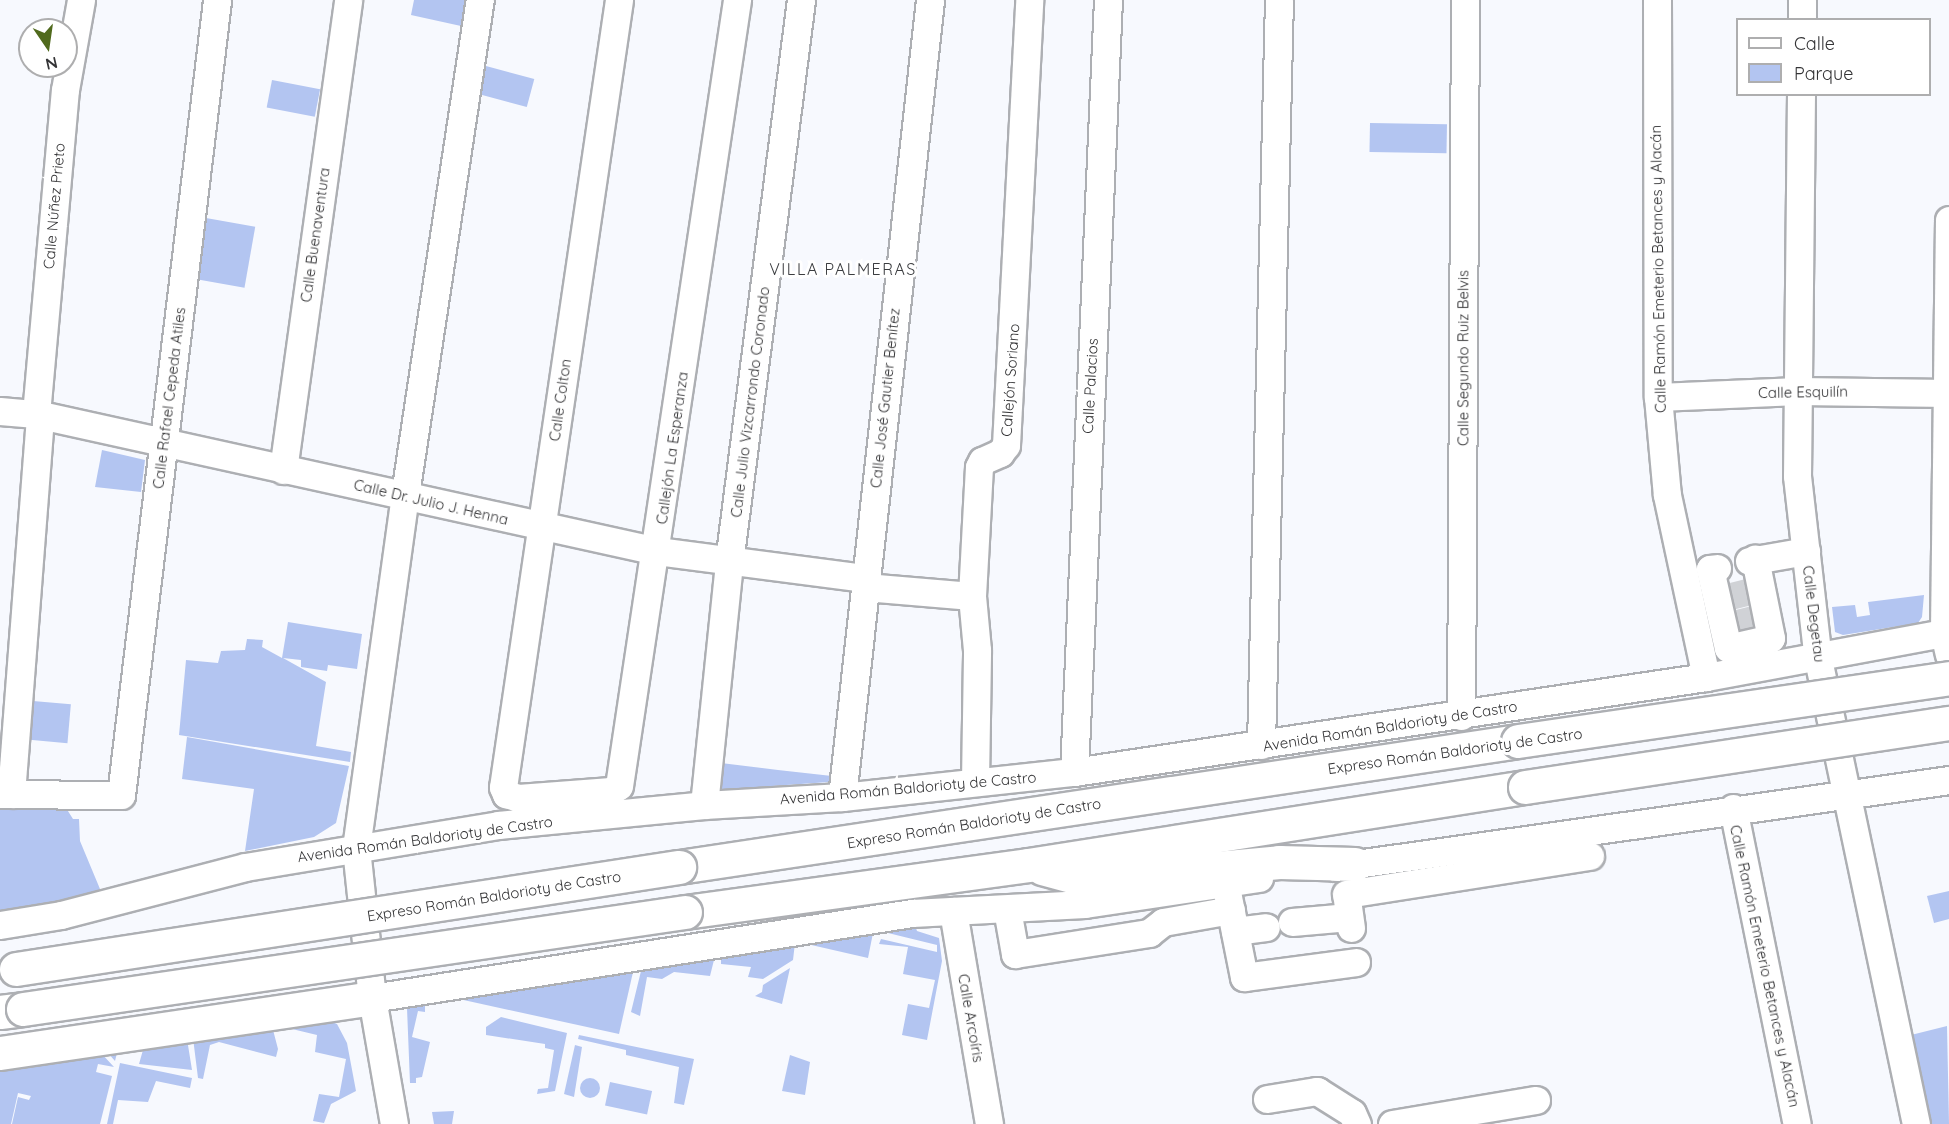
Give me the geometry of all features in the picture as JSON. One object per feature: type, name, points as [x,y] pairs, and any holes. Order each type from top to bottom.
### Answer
[{"type":"highway","name":"Expreso Román Baldorioty de Castro","points":[[8,970],[679,867],[1949,678]]},
{"type":"highway","points":[[12,1011],[685,912],[1028,865],[1949,723]]},
{"type":"highway","points":[[1028,865],[1086,880],[1278,862],[1355,864]]},
{"type":"highway","points":[[0,1053],[372,998]]},
{"type":"street","name":"Calle Núñez Prieto","points":[[5,794],[65,90],[81,0]]},
{"type":"street","name":"Calle Rafael Cepeda Atiles","points":[[5,794],[121,795],[217,0]]},
{"type":"street","name":"Calle Buenaventura","points":[[283,470],[348,0]]},
{"type":"street","points":[[394,1124],[372,998],[356,848],[405,494],[480,0]]},
{"type":"street","name":"Calle Colton","points":[[512,797],[503,787],[619,0]]},
{"type":"street","name":"Callejón La Esperanza","points":[[512,797],[611,791],[619,786],[657,551],[737,0]]},
{"type":"street","name":"Calle Julio Vizcarrondo Coronado","points":[[704,805],[729,562],[801,0]]},
{"type":"street","name":"Calle José Gautier Benítez","points":[[842,797],[930,0]]},
{"type":"street","name":"Callejón Soriano","points":[[975,782],[977,650],[972,596],[979,467],[982,461],[1000,453],[1006,445],[1029,0]]},
{"type":"street","name":"Calle Palacios","points":[[1074,772],[1108,0]]},
{"type":"street","points":[[1261,745],[1279,0]]},
{"type":"street","name":"Calle Segundo Ruiz Belvis","points":[[1461,716],[1465,0]]},
{"type":"street","name":"Calle Ramón Emeterio Betances y Alacán","points":[[1657,0],[1658,397],[1667,495],[1710,601],[1706,677]]},
{"type":"street","points":[[1802,18],[1803,0]]},
{"type":"street","name":"Calle Degetau","points":[[1802,96],[1797,476],[1818,659],[1916,1124]]},
{"type":"street","points":[[1947,640],[1949,220]]},
{"type":"street","name":"Calle Esquilín","points":[[1658,397],[1798,391],[1947,393]]},
{"type":"street","name":"Calle Dr. Julio J. Henna","points":[[0,411],[38,415],[163,445],[405,494],[541,527],[657,551],[865,583],[972,596]]},
{"type":"street","points":[[1717,568],[1710,569],[1710,601],[1726,626],[1728,648],[1771,638],[1764,617],[1752,560],[1806,552]]},
{"type":"street","name":"Avenida Román Baldorioty de Castro","points":[[0,925],[61,915],[245,867],[498,825],[704,805],[842,797],[1074,772],[1461,716],[1947,640]]},
{"type":"street","points":[[1292,922],[1350,922],[1346,894],[1443,864],[1732,808],[1949,780]]},
{"type":"street","name":"Calle Ramón Emeterio Betances y Alacán","points":[[1732,808],[1797,1124]]},
{"type":"street","points":[[372,998],[912,913],[1085,904],[1355,864],[1443,864],[1590,856]]},
{"type":"street","points":[[1226,883],[1244,977],[1356,962]]},
{"type":"street","points":[[1007,909],[1015,954],[1149,933],[1163,922],[1233,921],[1266,927]]},
{"type":"street","name":"Calle Arcoíris","points":[[953,911],[989,1124]]},
{"type":"street","points":[[1267,1099],[1317,1091],[1352,1113],[1357,1124]]},
{"type":"street","points":[[1392,1124],[1536,1100]]},
{"type":"green space","points":[[414,0],[465,0],[461,26],[411,15]]},
{"type":"green space","points":[[486,66],[534,79],[527,107],[478,94]]},
{"type":"green space","points":[[272,80],[320,89],[315,117],[267,107]]},
{"type":"green space","points":[[1370,123],[1447,124],[1446,153],[1369,152]]},
{"type":"green space","points":[[206,218],[255,227],[244,288],[195,279]]},
{"type":"green space","points":[[102,450],[145,460],[141,492],[95,487]]},
{"type":"green space","points":[[1924,595],[1922,617],[1918,623],[1843,635],[1835,632],[1832,607],[1855,605],[1857,617],[1870,615],[1868,602]]},
{"type":"green space","points":[[288,622],[362,634],[357,669],[328,665],[327,671],[301,667],[301,660],[283,658],[326,682],[316,746],[351,752],[350,762],[179,735],[186,660],[218,663],[221,651],[245,650],[247,639],[263,640],[262,647],[282,658]]},
{"type":"green space","points":[[33,701],[71,704],[67,743],[30,740]]},
{"type":"green space","points":[[187,737],[349,766],[336,823],[314,837],[245,851],[254,789],[182,779]]},
{"type":"green space","points":[[721,763],[832,776],[829,782],[718,790]]},
{"type":"green space","points":[[66,808],[73,819],[79,819],[80,841],[100,889],[92,895],[0,912],[0,809]]},
{"type":"green space","points":[[1949,891],[1949,919],[1934,923],[1927,896]]},
{"type":"green space","points":[[915,925],[917,931],[939,938],[942,961],[927,1040],[902,1035],[908,1004],[929,1008],[935,980],[903,974],[908,947],[879,944],[881,939],[937,952],[937,945],[888,933]]},
{"type":"green space","points":[[873,933],[868,958],[807,944],[809,942]]},
{"type":"green space","points":[[795,943],[793,960],[763,979],[748,977],[751,967],[721,964],[721,959],[734,954]]},
{"type":"green space","points":[[714,960],[710,976],[674,972],[662,979],[647,977],[640,1016],[631,1012],[641,971]]},
{"type":"green space","points":[[790,968],[782,1004],[755,996],[762,992],[763,985]]},
{"type":"green space","points":[[633,972],[619,1034],[459,999]]},
{"type":"green space","points":[[425,1004],[425,1012],[418,1011],[412,1037],[430,1042],[422,1077],[416,1078],[416,1083],[410,1083],[407,1008]]},
{"type":"green space","points":[[501,1017],[567,1033],[555,1091],[537,1094],[538,1089],[548,1088],[554,1050],[545,1048],[545,1044],[486,1035],[486,1027]]},
{"type":"green space","points":[[327,1020],[337,1024],[347,1043],[356,1091],[331,1104],[324,1123],[313,1121],[319,1094],[339,1097],[346,1059],[315,1052],[317,1035],[292,1029],[294,1022]]},
{"type":"green space","points":[[272,1026],[278,1049],[276,1057],[219,1042],[210,1045],[203,1079],[198,1078],[193,1038]]},
{"type":"green space","points":[[1947,1026],[1949,1124],[1928,1124],[1907,1036]]},
{"type":"green space","points":[[579,1035],[694,1059],[684,1105],[674,1103],[679,1067],[626,1055],[626,1050],[578,1039]]},
{"type":"green space","points":[[187,1039],[192,1070],[139,1064],[143,1050],[117,1053],[115,1061],[107,1052]]},
{"type":"green space","points":[[575,1045],[582,1047],[574,1097],[564,1094]]},
{"type":"green space","points":[[101,1053],[114,1067],[98,1064],[96,1072],[112,1076],[100,1124],[12,1124],[18,1097],[29,1100],[31,1096],[18,1093],[11,1124],[0,1124],[0,1068]]},
{"type":"green space","points":[[790,1055],[810,1062],[805,1095],[782,1091]]},
{"type":"green space","points":[[120,1063],[192,1078],[190,1088],[156,1081],[148,1102],[118,1100],[113,1124],[107,1124]]},
{"type":"green space","points":[[586,1078],[594,1078],[600,1084],[600,1092],[594,1098],[586,1098],[580,1092],[580,1084]]},
{"type":"green space","points":[[610,1082],[652,1091],[647,1114],[605,1105]]},
{"type":"green space","points":[[454,1111],[452,1124],[434,1124],[432,1112]]},
{"type":"tunnel","points":[[1723,598],[1756,590]]},
{"type":"tunnel","points":[[1729,625],[1761,617]]},
{"type":"district","name":"VILLA PALMERAS","points":[[843,269]]}]
